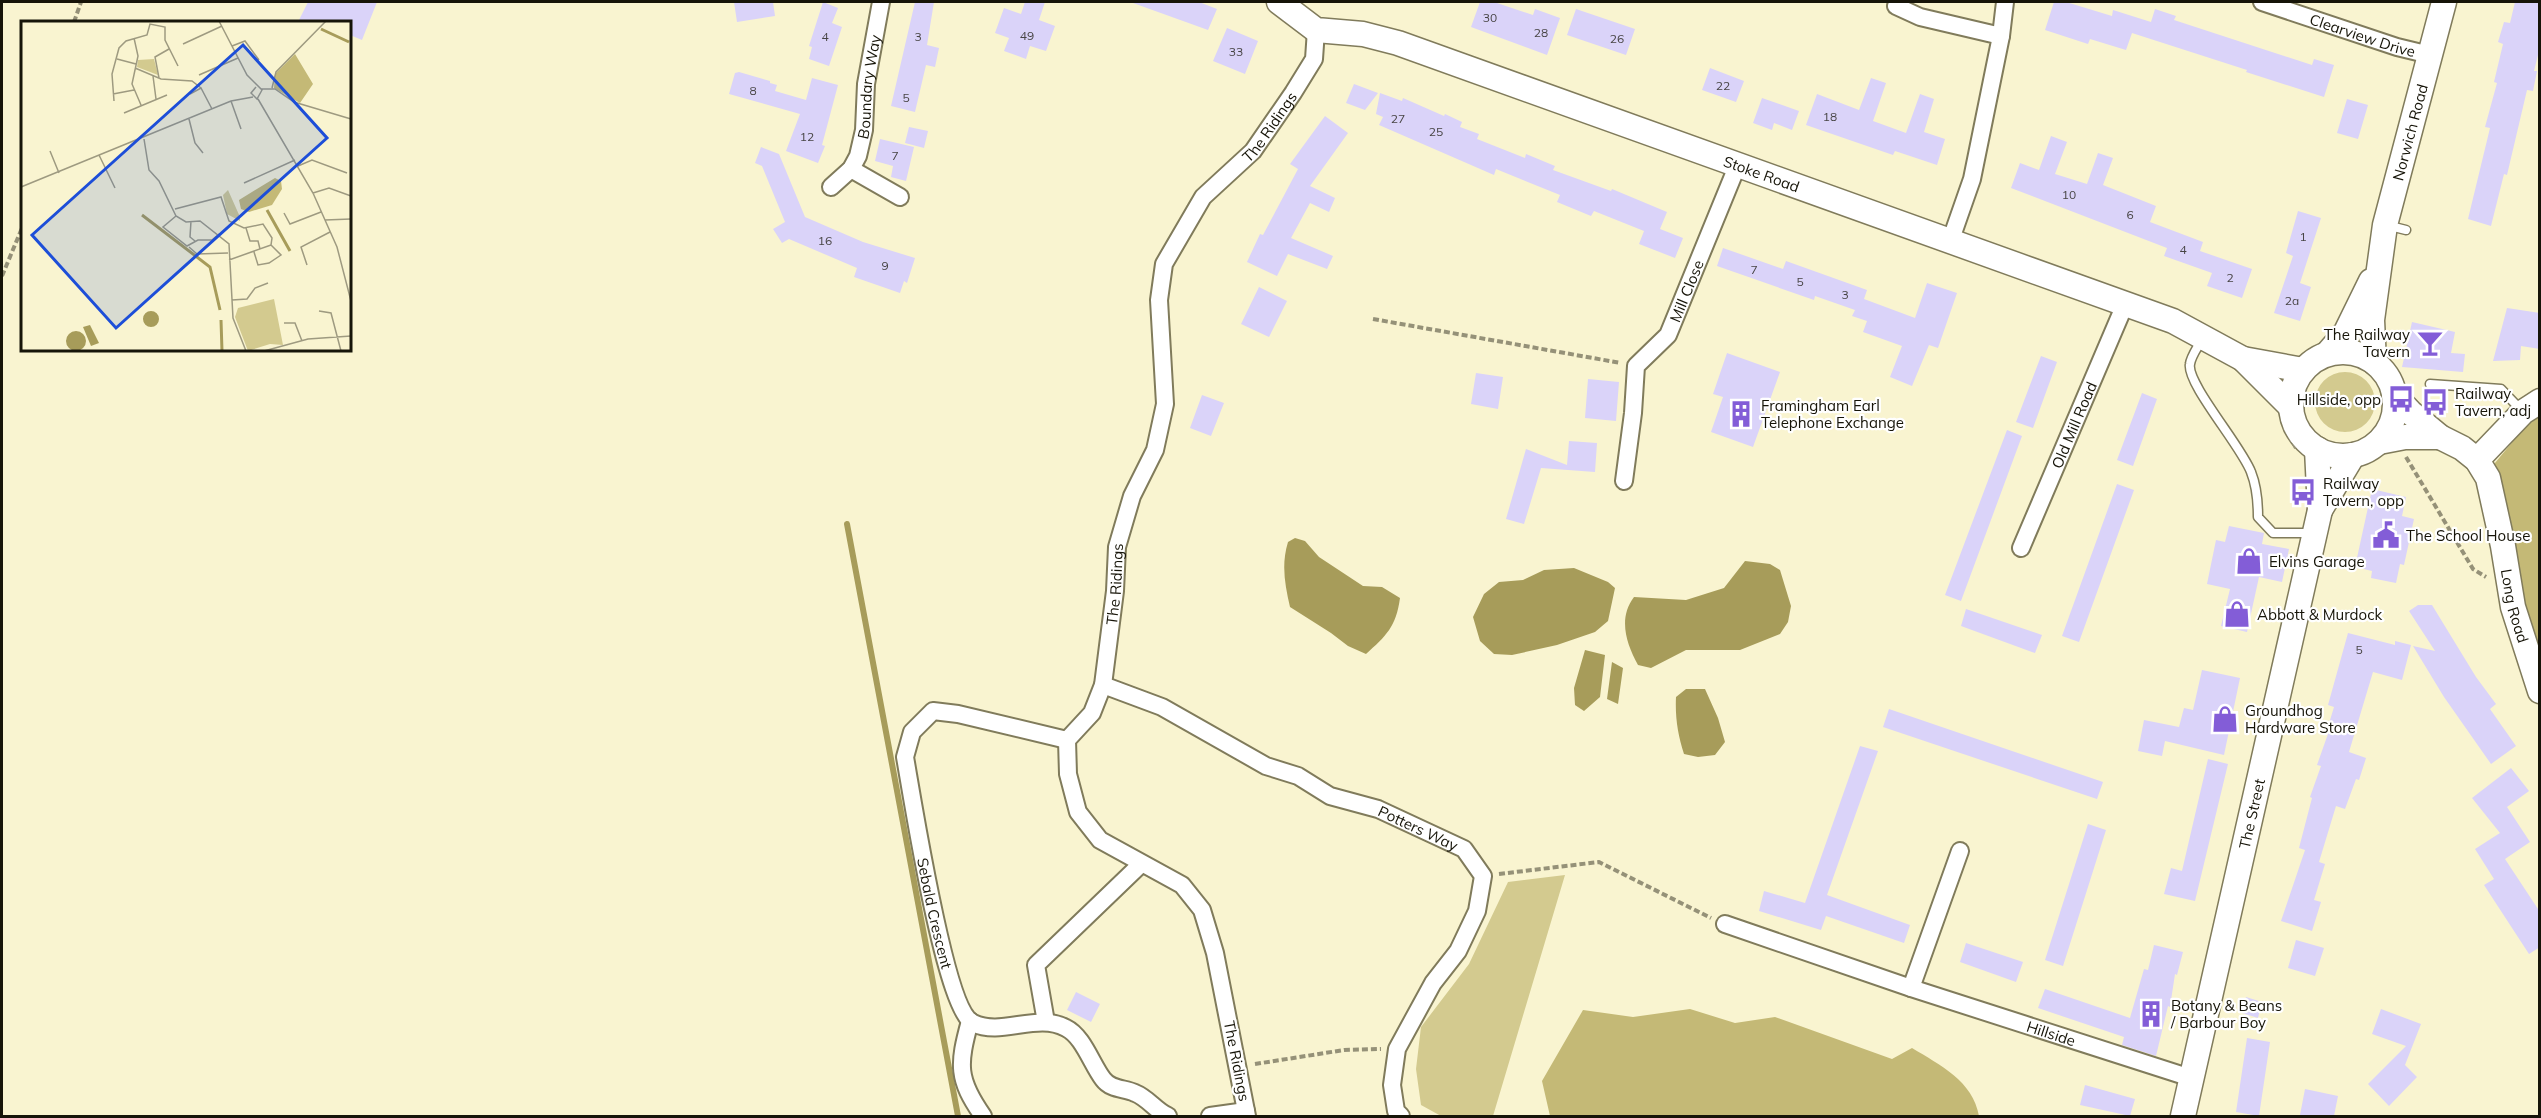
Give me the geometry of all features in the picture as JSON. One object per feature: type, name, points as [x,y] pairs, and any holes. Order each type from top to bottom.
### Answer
[{"type":"street","name":"Boundary Way","points":[[831,187],[851,169],[858,156],[864,130],[866,84],[880,2]]},
{"type":"street","points":[[1279,2],[1316,30]]},
{"type":"street","points":[[1950,242],[1972,179],[2001,36],[2005,2]]},
{"type":"street","name":"Clearview Drive","points":[[2262,2],[2397,47],[2430,55]]},
{"type":"street","name":"Norwich Road","points":[[2327,354],[2346,332],[2396,228],[2430,55],[2444,2]]},
{"type":"street","points":[[1896,6],[1920,17],[2001,36]]},
{"type":"street","name":"Stoke Road","points":[[1316,30],[1363,34],[1398,43],[2126,303],[2173,321],[2243,359],[2303,370]]},
{"type":"street","name":"The Ridings","points":[[1247,1114],[1215,952],[1202,910],[1182,885],[1100,840],[1078,812],[1068,774],[1067,740],[1092,713],[1103,685],[1115,591],[1117,547],[1132,496],[1155,450],[1165,404],[1159,300],[1164,264],[1203,197],[1253,151],[1293,93],[1314,59],[1316,30]]},
{"type":"street","name":"Mill Close","points":[[1636,366],[1668,334],[1738,164]]},
{"type":"street","points":[[851,169],[900,197]]},
{"type":"street","name":"Norwich Road","points":[[2374,362],[2372,320],[2380,263]]},
{"type":"street","name":"Old Mill Road","points":[[2021,548],[2126,303]]},
{"type":"street","points":[[2347,352],[2359,354],[2374,362],[2387,376],[2394,395],[2390,445],[2353,455],[2336,456],[2308,452],[2300,433],[2286,414],[2294,387],[2303,370],[2327,354],[2347,352]]},
{"type":"street","name":"Stoke Road","points":[[2243,359],[2286,414]]},
{"type":"street","points":[[1624,481],[1633,413],[1636,366]]},
{"type":"street","name":"Long Road","points":[[2394,395],[2413,415],[2440,437],[2462,448],[2477,460],[2488,478],[2494,499],[2513,607],[2540,691]]},
{"type":"street","points":[[2477,460],[2531,406]]},
{"type":"street","name":"Long Road","points":[[2390,445],[2405,437],[2440,437]]},
{"type":"street","name":"The Street","points":[[2308,452],[2317,522]]},
{"type":"street","name":"The Street","points":[[2183,1116],[2317,522],[2353,455]]},
{"type":"street","name":"Potters Way","points":[[1103,685],[1162,707],[1247,756],[1266,766],[1298,776],[1330,796],[1378,809],[1464,849],[1483,876]]},
{"type":"street","name":"Sebald Crescent","points":[[970,1021],[959,1001],[943,957],[905,757],[912,732],[933,711],[958,714],[1067,740]]},
{"type":"street","points":[[1911,988],[1960,851]]},
{"type":"street","points":[[1046,1022],[1036,965],[1141,864]]},
{"type":"street","points":[[1401,1116],[1396,1111],[1392,1085],[1397,1049],[1433,983],[1458,951],[1477,910],[1483,876]]},
{"type":"street","name":"Hillside","points":[[1725,924],[1911,988],[2191,1078]]},
{"type":"street","points":[[983,1116],[968,1095],[961,1070],[970,1021],[984,1027],[1046,1022],[1068,1028],[1086,1050],[1104,1081],[1120,1090],[1133,1091],[1148,1099],[1168,1116]]},
{"type":"street","points":[[1210,1116],[1247,1114]]},
{"type":"lane","points":[[2204,336],[2189,364],[2190,377],[2234,439],[2251,471],[2258,498],[2258,517],[2273,532],[2317,522]]},
{"type":"lane","points":[[2430,384],[2501,389],[2531,406]]},
{"type":"path","points":[[74,21],[81,2]]},
{"type":"path","points":[[2,276],[21,230]]},
{"type":"path","points":[[1372,319],[1636,366]]},
{"type":"path","points":[[2286,414],[2308,452]]},
{"type":"path","points":[[2390,445],[2473,569],[2489,579]]},
{"type":"path","points":[[1483,876],[1599,862],[1725,924]]},
{"type":"path","points":[[1238,1066],[1344,1050],[1397,1049]]},
{"type":"shaded area","points":[[2339,372],[2351,372],[2362,377],[2370,385],[2375,402],[2373,414],[2362,427],[2351,432],[2339,432],[2328,427],[2320,419],[2315,408],[2315,396],[2320,385],[2328,377]]},
{"type":"shaded area","points":[[2539,415],[2539,660],[2533,644],[2490,469],[2519,434]]},
{"type":"shaded area","points":[[1295,538],[1305,541],[1319,557],[1363,586],[1382,587],[1400,598],[1393,624],[1366,654],[1348,646],[1290,607],[1284,567],[1288,542]]},
{"type":"shaded area","points":[[1745,561],[1770,564],[1780,570],[1791,606],[1788,622],[1780,634],[1740,650],[1686,650],[1651,668],[1638,665],[1627,639],[1625,622],[1626,613],[1634,597],[1686,600],[1724,588]]},
{"type":"shaded area","points":[[1574,568],[1608,582],[1615,588],[1608,621],[1595,632],[1557,645],[1512,655],[1494,654],[1480,641],[1473,617],[1484,594],[1499,582],[1523,580],[1544,570]]},
{"type":"shaded area","points":[[1585,650],[1605,655],[1600,697],[1584,711],[1575,705],[1574,688]]},
{"type":"shaded area","points":[[1612,662],[1623,668],[1618,704],[1607,699]]},
{"type":"shaded area","points":[[1686,689],[1705,689],[1718,718],[1725,742],[1715,755],[1698,757],[1684,754],[1677,726],[1676,697]]},
{"type":"shaded area","points":[[1565,875],[1493,1116],[1441,1116],[1421,1105],[1416,1069],[1421,1027],[1469,964],[1508,882]]},
{"type":"shaded area","points":[[1690,1009],[1735,1023],[1775,1017],[1892,1059],[1912,1048],[1954,1075],[1963,1084],[1976,1104],[1979,1116],[1550,1116],[1542,1081],[1583,1010],[1633,1017]]},
{"type":"building","points":[[308,2],[377,2],[362,40],[351,35],[351,21],[298,21]]},
{"type":"building","points":[[734,2],[773,2],[775,16],[737,22]]},
{"type":"building","points":[[823,2],[838,8],[832,23],[842,27],[829,66],[809,59],[812,47],[809,46]]},
{"type":"building","points":[[915,2],[934,2],[927,45],[939,48],[935,67],[926,65],[915,112],[891,106]]},
{"type":"building","points":[[1025,2],[1045,2],[1039,20],[1055,26],[1046,51],[1030,46],[1026,59],[1004,51],[1009,38],[995,33],[1004,8],[1021,14]]},
{"type":"building","points":[[1199,2],[1217,9],[1208,30],[1133,3]]},
{"type":"building","points":[[1480,2],[1494,2],[1533,15],[1535,9],[1560,18],[1547,55],[1471,27]]},
{"type":"building","points":[[2054,2],[2066,2],[2112,16],[2113,10],[2151,22],[2155,9],[2176,16],[2174,20],[2312,65],[2314,59],[2334,65],[2324,97],[2132,33],[2126,50],[2090,39],[2088,44],[2045,30]]},
{"type":"building","points":[[2515,2],[2540,2],[2540,47],[2534,71],[2537,71],[2533,91],[2527,90],[2507,175],[2504,174],[2491,226],[2468,219],[2490,128],[2485,127],[2497,83],[2494,82],[2503,44],[2498,42],[2504,22],[2510,23]]},
{"type":"building","points":[[1576,9],[1635,29],[1626,55],[1567,35]]},
{"type":"building","points":[[1227,28],[1258,41],[1245,74],[1213,61]]},
{"type":"building","points":[[1710,68],[1744,81],[1736,102],[1702,90]]},
{"type":"building","points":[[739,72],[770,81],[777,85],[775,91],[806,100],[812,78],[838,85],[822,145],[825,146],[818,163],[786,151],[800,114],[729,94],[735,73]]},
{"type":"building","points":[[1871,78],[1886,83],[1873,121],[1906,133],[1920,94],[1934,99],[1924,132],[1945,139],[1937,165],[1895,151],[1893,155],[1806,125],[1817,94],[1859,110]]},
{"type":"building","points":[[1354,84],[1378,93],[1365,110],[1346,103]]},
{"type":"building","points":[[1380,93],[1402,101],[1403,98],[1444,116],[1445,114],[1462,122],[1460,127],[1479,134],[1477,139],[1525,158],[1526,154],[1555,166],[1553,170],[1611,191],[1612,189],[1667,212],[1660,229],[1683,238],[1675,258],[1639,244],[1644,231],[1594,211],[1591,216],[1557,202],[1560,195],[1496,169],[1494,175],[1379,125],[1383,117],[1376,114]]},
{"type":"building","points":[[1762,98],[1799,111],[1792,130],[1774,123],[1772,130],[1753,123]]},
{"type":"building","points":[[2347,99],[2368,105],[2358,139],[2337,133]]},
{"type":"building","points":[[1325,116],[1348,133],[1310,186],[1335,198],[1329,212],[1310,203],[1291,238],[1333,256],[1327,269],[1288,254],[1277,276],[1247,262],[1260,234],[1263,235],[1298,169],[1290,164]]},
{"type":"building","points":[[909,127],[928,131],[924,148],[905,143]]},
{"type":"building","points":[[2051,136],[2067,142],[2055,174],[2087,184],[2098,153],[2113,158],[2103,185],[2156,206],[2150,222],[2203,242],[2200,251],[2252,269],[2242,298],[2207,286],[2212,273],[2164,256],[2167,248],[2011,188],[2020,163],[2039,170]]},
{"type":"building","points":[[880,139],[914,147],[906,181],[891,177],[893,166],[875,161]]},
{"type":"building","points":[[761,147],[779,154],[805,217],[863,242],[915,258],[907,283],[904,281],[900,293],[854,277],[857,268],[789,239],[782,243],[773,229],[785,222],[762,166],[755,163]]},
{"type":"building","points":[[2298,211],[2321,218],[2300,283],[2311,287],[2300,321],[2274,313],[2293,256],[2286,253]]},
{"type":"building","points":[[1723,248],[1783,269],[1786,261],[1867,290],[1864,299],[1915,318],[1927,283],[1957,293],[1938,348],[1929,345],[1912,386],[1890,377],[1902,346],[1863,332],[1867,321],[1852,316],[1855,310],[1815,296],[1814,300],[1717,266]]},
{"type":"building","points":[[1259,287],[1287,301],[1269,337],[1241,324]]},
{"type":"building","points":[[2507,308],[2540,313],[2540,349],[2521,346],[2520,360],[2493,361]]},
{"type":"building","name":"The Railway Tavern","points":[[2412,322],[2455,332],[2451,353],[2465,354],[2463,372],[2402,367]]},
{"type":"building","name":"Framingham Earl Telephone Exchange","points":[[1727,353],[1780,372],[1753,447],[1711,432],[1723,397],[1713,394]]},
{"type":"building","points":[[2041,356],[2057,362],[2033,428],[2016,422]]},
{"type":"building","points":[[1476,373],[1503,377],[1498,409],[1471,404]]},
{"type":"building","points":[[1588,379],[1619,382],[1616,421],[1585,418]]},
{"type":"building","points":[[2142,393],[2157,399],[2133,466],[2117,460]]},
{"type":"building","points":[[1202,395],[1224,403],[1211,436],[1190,428]]},
{"type":"building","points":[[2007,430],[2022,436],[1961,601],[1945,595]]},
{"type":"building","points":[[1569,441],[1597,443],[1595,472],[1541,468],[1524,524],[1506,519],[1526,449],[1567,465]]},
{"type":"building","points":[[2117,484],[2134,490],[2079,642],[2062,636]]},
{"type":"building","name":"The School House","points":[[2372,489],[2406,497],[2402,516],[2414,519],[2404,565],[2400,564],[2396,583],[2371,578],[2372,571],[2355,567]]},
{"type":"building","name":"Elvins Garage","points":[[2229,526],[2264,533],[2262,544],[2289,549],[2282,582],[2259,577],[2247,632],[2221,626],[2230,589],[2207,584],[2216,540],[2225,542]]},
{"type":"building","points":[[2418,605],[2432,605],[2476,677],[2496,704],[2490,709],[2516,746],[2491,764],[2444,697],[2413,646],[2435,651],[2409,611]]},
{"type":"building","points":[[1966,609],[2042,635],[2035,653],[1961,626]]},
{"type":"building","points":[[2348,633],[2395,645],[2395,641],[2411,645],[2402,680],[2373,672],[2349,752],[2366,758],[2359,780],[2356,779],[2345,809],[2336,806],[2319,862],[2325,864],[2314,900],[2321,902],[2312,931],[2281,921],[2305,850],[2299,848],[2312,798],[2310,797],[2321,766],[2317,765],[2329,731],[2327,730],[2334,707],[2328,705]]},
{"type":"building","points":[[2202,670],[2240,678],[2224,755],[2165,741],[2162,756],[2138,751],[2144,720],[2179,727],[2184,708],[2193,710]]},
{"type":"building","points":[[1889,709],[2103,782],[2097,799],[1883,727]]},
{"type":"building","points":[[1860,746],[1878,751],[1827,895],[1910,925],[1904,943],[1826,916],[1821,930],[1759,911],[1764,891],[1805,903]]},
{"type":"building","points":[[2208,759],[2228,764],[2195,901],[2164,894],[2171,868],[2182,871]]},
{"type":"building","points":[[2511,768],[2529,791],[2507,807],[2530,842],[2505,859],[2540,912],[2540,947],[2529,954],[2484,885],[2494,879],[2475,849],[2500,833],[2472,798]]},
{"type":"building","points":[[2088,824],[2106,830],[2063,966],[2045,960]]},
{"type":"building","points":[[2296,940],[2324,948],[2315,976],[2288,968]]},
{"type":"building","points":[[1966,943],[2023,962],[2016,982],[1960,962]]},
{"type":"building","points":[[2154,945],[2183,952],[2177,975],[2175,974],[2170,1007],[2168,1006],[2156,1056],[2122,1045],[2124,1037],[2038,1008],[2045,989],[2130,1018],[2144,969],[2148,970]]},
{"type":"building","points":[[1076,992],[1100,1004],[1091,1022],[1067,1010]]},
{"type":"building","points":[[2246,997],[2262,1002],[2258,1018],[2242,1013]]},
{"type":"building","points":[[2381,1009],[2421,1024],[2405,1065],[2417,1077],[2389,1106],[2368,1084],[2406,1046],[2372,1034]]},
{"type":"building","points":[[2247,1038],[2270,1042],[2259,1116],[2236,1112]]},
{"type":"building","points":[[2085,1085],[2135,1099],[2130,1116],[2080,1105]]},
{"type":"building","points":[[2305,1089],[2338,1096],[2334,1116],[2300,1115]]},
{"type":"waterway","points":[[847,524],[958,1116]]},
{"type":"place","name":"The Railway Tavern","points":[[2430,343]]},
{"type":"place","name":"Hillside, opp","points":[[2401,399]]},
{"type":"place","name":"Railway Tavern, adj","points":[[2435,402]]},
{"type":"place","name":"Framingham Earl Telephone Exchange","points":[[1741,414]]},
{"type":"place","name":"Railway Tavern, opp","points":[[2303,492]]},
{"type":"place","name":"The School House","points":[[2386,535]]},
{"type":"place","name":"Elvins Garage","points":[[2249,561]]},
{"type":"place","name":"Abbott & Murdock","points":[[2237,614]]},
{"type":"place","name":"Groundhog Hardware Store","points":[[2225,719]]},
{"type":"place","name":"Botany & Beans / Barbour Boy","points":[[2151,1014]]}]
